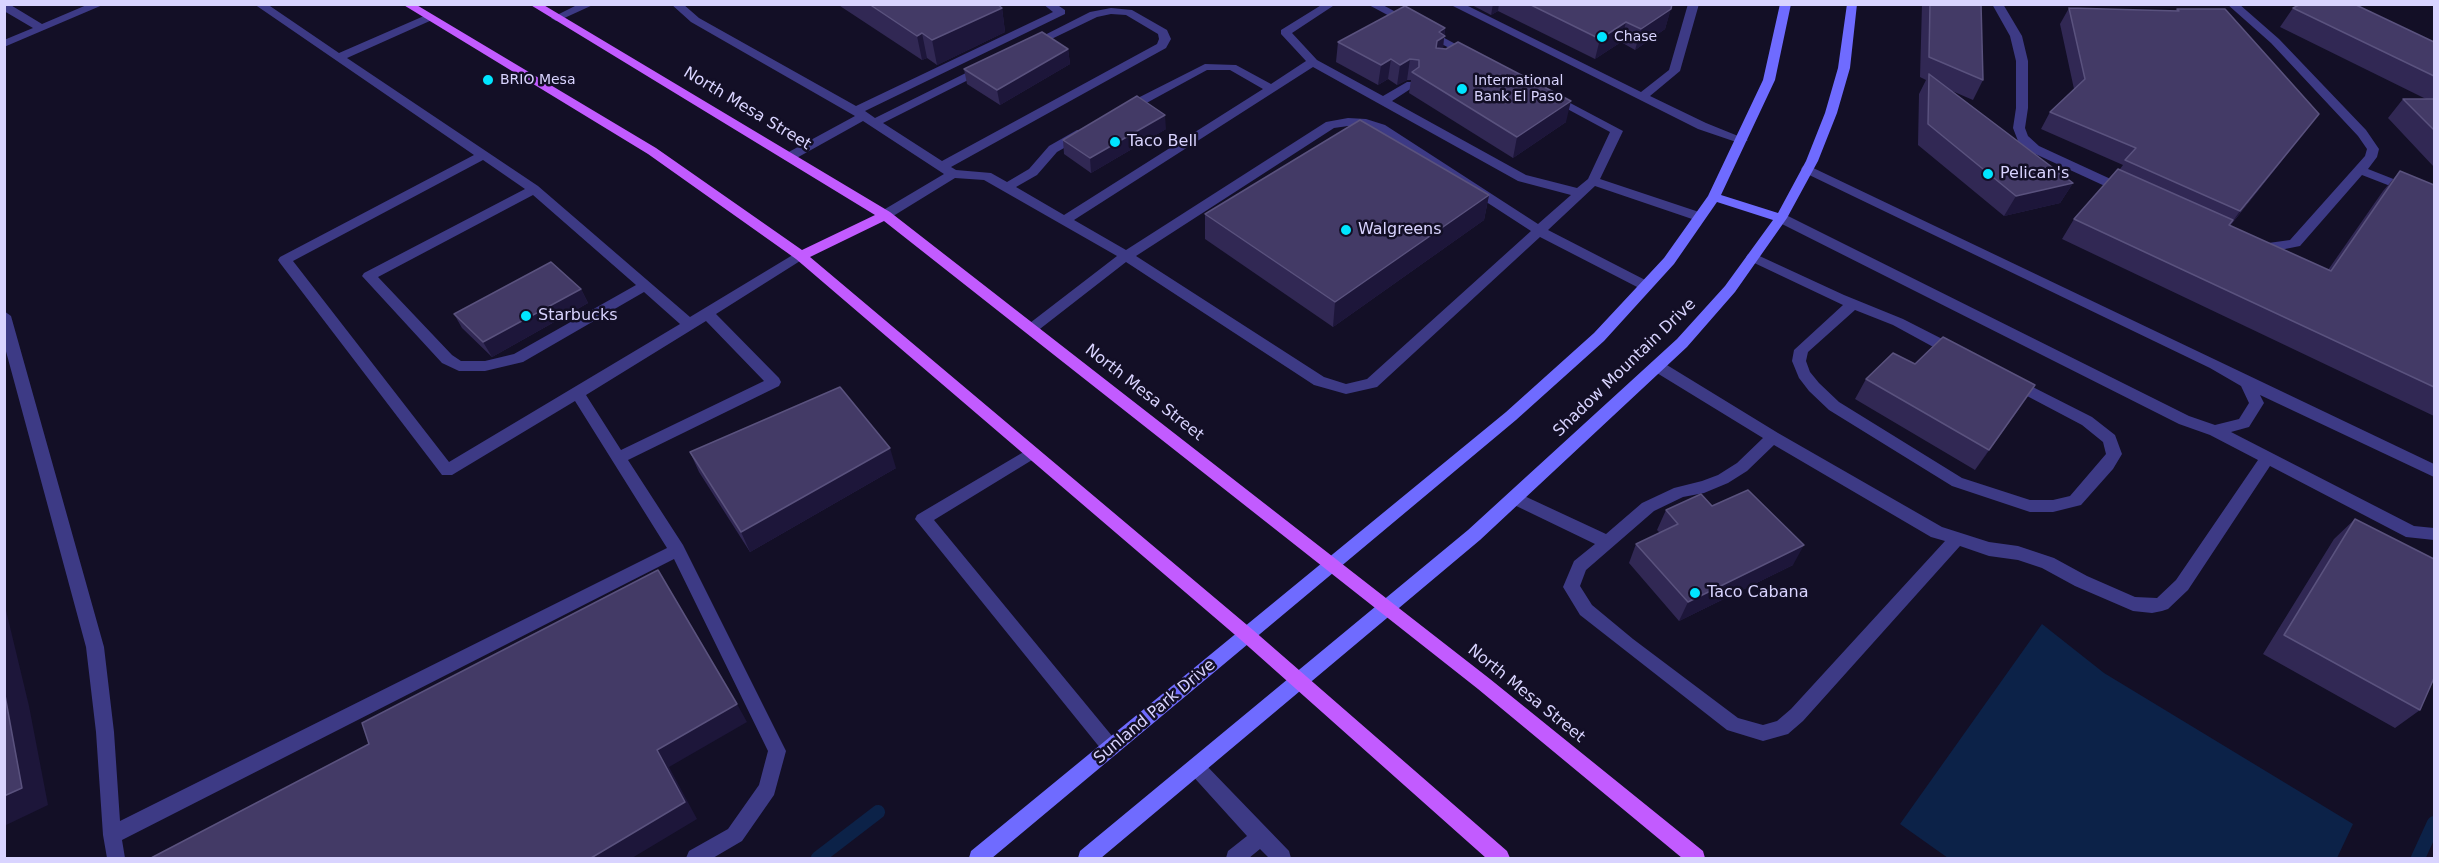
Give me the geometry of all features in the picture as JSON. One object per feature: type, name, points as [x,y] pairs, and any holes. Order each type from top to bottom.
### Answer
[{"type":"main road","name":"North Mesa Street","points":[[534,4],[885,215],[1386,607],[1696,858]]},
{"type":"main road","points":[[1331,564],[1511,416],[1599,337],[1669,261],[1714,197],[1742,140],[1769,80],[1786,4]]},
{"type":"main road","name":"Shadow Mountain Drive","points":[[1386,607],[1474,535],[1682,343],[1723,297],[1781,218],[1807,169],[1831,113],[1844,68],[1852,4]]},
{"type":"main road","points":[[408,5],[652,151],[801,256],[1247,635],[1500,858]]},
{"type":"main road","points":[[1714,197],[1781,218]]},
{"type":"main road","points":[[801,256],[885,215]]},
{"type":"main road","name":"Sunland Park Drive","points":[[978,858],[1331,564]]},
{"type":"main road","points":[[1088,858],[1386,607]]},
{"type":"lane","points":[[4,44],[100,4]]},
{"type":"lane","points":[[259,4],[534,189],[689,324]]},
{"type":"lane","points":[[556,18],[590,4]]},
{"type":"lane","points":[[676,4],[695,20],[864,117],[947,170],[987,176],[1063,222],[1126,256],[1319,381],[1346,389],[1372,383],[1593,181],[1617,132],[1545,94]]},
{"type":"lane","points":[[789,157],[1061,12],[1048,4]]},
{"type":"lane","points":[[1331,4],[1285,32],[1313,62],[1522,178],[1580,193]]},
{"type":"lane","points":[[1372,4],[1483,62]]},
{"type":"lane","points":[[1454,4],[1702,126],[1742,140]]},
{"type":"lane","points":[[1642,97],[1674,71],[1694,4]]},
{"type":"lane","points":[[1997,4],[2016,36],[2022,61],[2022,108],[2019,128],[2022,138],[2036,149],[2134,194]]},
{"type":"lane","points":[[2232,4],[2275,41],[2362,133],[2373,149],[2371,157],[2295,243],[2265,249],[2242,243]]},
{"type":"lane","points":[[4,6],[42,29]]},
{"type":"lane","points":[[885,215],[947,170],[1162,46],[1165,39],[1163,32],[1128,12],[1111,11],[1094,14],[1021,50]]},
{"type":"lane","points":[[339,57],[428,18]]},
{"type":"lane","points":[[1447,61],[1462,51]]},
{"type":"lane","points":[[1063,222],[1313,62]]},
{"type":"lane","points":[[864,117],[989,66]]},
{"type":"lane","points":[[1114,116],[1205,67],[1232,68],[1272,89]]},
{"type":"lane","points":[[1384,101],[1411,84]]},
{"type":"lane","points":[[1031,329],[1126,256],[1330,125],[1348,122],[1381,128],[1540,231],[1646,286]]},
{"type":"lane","points":[[1006,188],[1033,172],[1053,149],[1093,127]]},
{"type":"lane","points":[[485,154],[285,260],[447,471],[801,256]]},
{"type":"lane","points":[[1807,169],[2434,471]]},
{"type":"lane","points":[[2360,170],[2434,199]]},
{"type":"lane","points":[[1593,181],[1700,217]]},
{"type":"lane","points":[[534,189],[369,276],[430,342],[447,359],[459,366],[485,366],[518,358],[646,285]]},
{"type":"lane","points":[[1781,218],[2184,420],[2215,430],[2412,532],[2434,534]]},
{"type":"lane","points":[[1753,257],[1853,304],[1898,322],[1971,361]]},
{"type":"lane","points":[[1853,304],[1801,350],[1799,361],[1804,374],[1834,406],[1957,482],[2030,506],[2054,506],[2075,501],[2108,465],[2114,454],[2110,439],[2087,421],[2003,377]]},
{"type":"lane","points":[[619,458],[774,382],[707,313]]},
{"type":"lane","points":[[4,316],[95,647],[105,732],[111,835],[116,858]]},
{"type":"lane","points":[[1657,366],[1773,437],[1937,532],[1989,549],[2018,553],[2048,563],[2081,581],[2133,604],[2162,604],[2195,570],[2267,458]]},
{"type":"lane","points":[[2215,430],[2244,423],[2258,403],[2246,382]]},
{"type":"lane","points":[[577,393],[677,550],[777,751],[767,789],[735,835],[696,858]]},
{"type":"lane","points":[[1773,437],[1742,467],[1723,479],[1704,487],[1680,492],[1648,507],[1580,566],[1571,587],[1586,610],[1733,724],[1763,733],[1782,728],[1797,715],[1957,539]]},
{"type":"lane","points":[[1032,453],[923,519],[1111,748]]},
{"type":"lane","points":[[1514,498],[1607,542]]},
{"type":"lane","points":[[111,835],[677,550]]},
{"type":"lane","points":[[1196,767],[1282,858]]},
{"type":"lane","points":[[1235,858],[1260,837]]},
{"type":"water","points":[[2042,624],[2104,673],[2353,824],[2337,858],[1948,858],[1900,824]]},
{"type":"building","points":[[869,4],[997,4],[1002,8],[932,40],[922,33],[917,36]]},
{"type":"building","points":[[1529,4],[1672,4],[1671,9],[1641,29],[1626,22],[1600,39]]},
{"type":"building","points":[[1930,4],[1981,4],[1983,80],[1929,57]]},
{"type":"building","points":[[2301,4],[2354,4],[2434,42],[2434,76],[2293,8]]},
{"type":"building","points":[[1405,6],[1445,28],[1439,32],[1445,36],[1437,41],[1436,48],[1446,49],[1458,42],[1571,101],[1517,137],[1412,72],[1419,67],[1419,60],[1410,59],[1400,65],[1391,59],[1381,65],[1338,42]]},
{"type":"building","points":[[2069,8],[2179,11],[2177,9],[2225,9],[2319,114],[2240,211],[2125,160],[2136,148],[2050,112],[2085,79]]},
{"type":"building","points":[[1042,32],[1068,49],[997,90],[964,69]]},
{"type":"building","points":[[1929,74],[2073,183],[2016,196],[1928,124]]},
{"type":"building","points":[[1137,96],[1165,115],[1090,158],[1063,140]]},
{"type":"building","points":[[2403,99],[2434,99],[2434,130]]},
{"type":"building","name":"Walgreens","points":[[1360,120],[1489,195],[1335,302],[1205,214]]},
{"type":"building","points":[[2118,169],[2233,220],[2229,225],[2331,271],[2400,171],[2434,185],[2434,387],[2074,219]]},
{"type":"building","points":[[551,262],[581,289],[483,342],[454,314]]},
{"type":"building","points":[[1943,337],[2035,385],[1989,450],[1866,379],[1893,353],[1915,364]]},
{"type":"building","points":[[840,387],[890,448],[741,532],[690,452]]},
{"type":"building","name":"Taco Cabana","points":[[1748,490],[1804,545],[1688,602],[1636,544],[1678,524],[1666,510],[1701,494],[1712,506]]},
{"type":"building","points":[[2355,519],[2434,559],[2434,678],[2420,710],[2284,635]]},
{"type":"building","points":[[658,570],[737,704],[657,750],[685,802],[591,858],[151,858],[369,744],[362,723]]},
{"type":"building","points":[[4,690],[22,788],[4,796]]},
{"type":"waterway","points":[[818,858],[878,812]]},
{"type":"waterway","points":[[2418,858],[2434,823]]},
{"type":"place","name":"Chase","points":[[1602,37]]},
{"type":"place","name":"BRIO Mesa","points":[[488,80]]},
{"type":"place","name":"International Bank El Paso","points":[[1462,89]]},
{"type":"place","name":"Taco Bell","points":[[1115,142]]},
{"type":"place","name":"Pelican's","points":[[1988,174]]},
{"type":"place","name":"Walgreens","points":[[1346,230]]},
{"type":"place","name":"Starbucks","points":[[526,316]]},
{"type":"place","name":"Taco Cabana","points":[[1695,593]]}]
